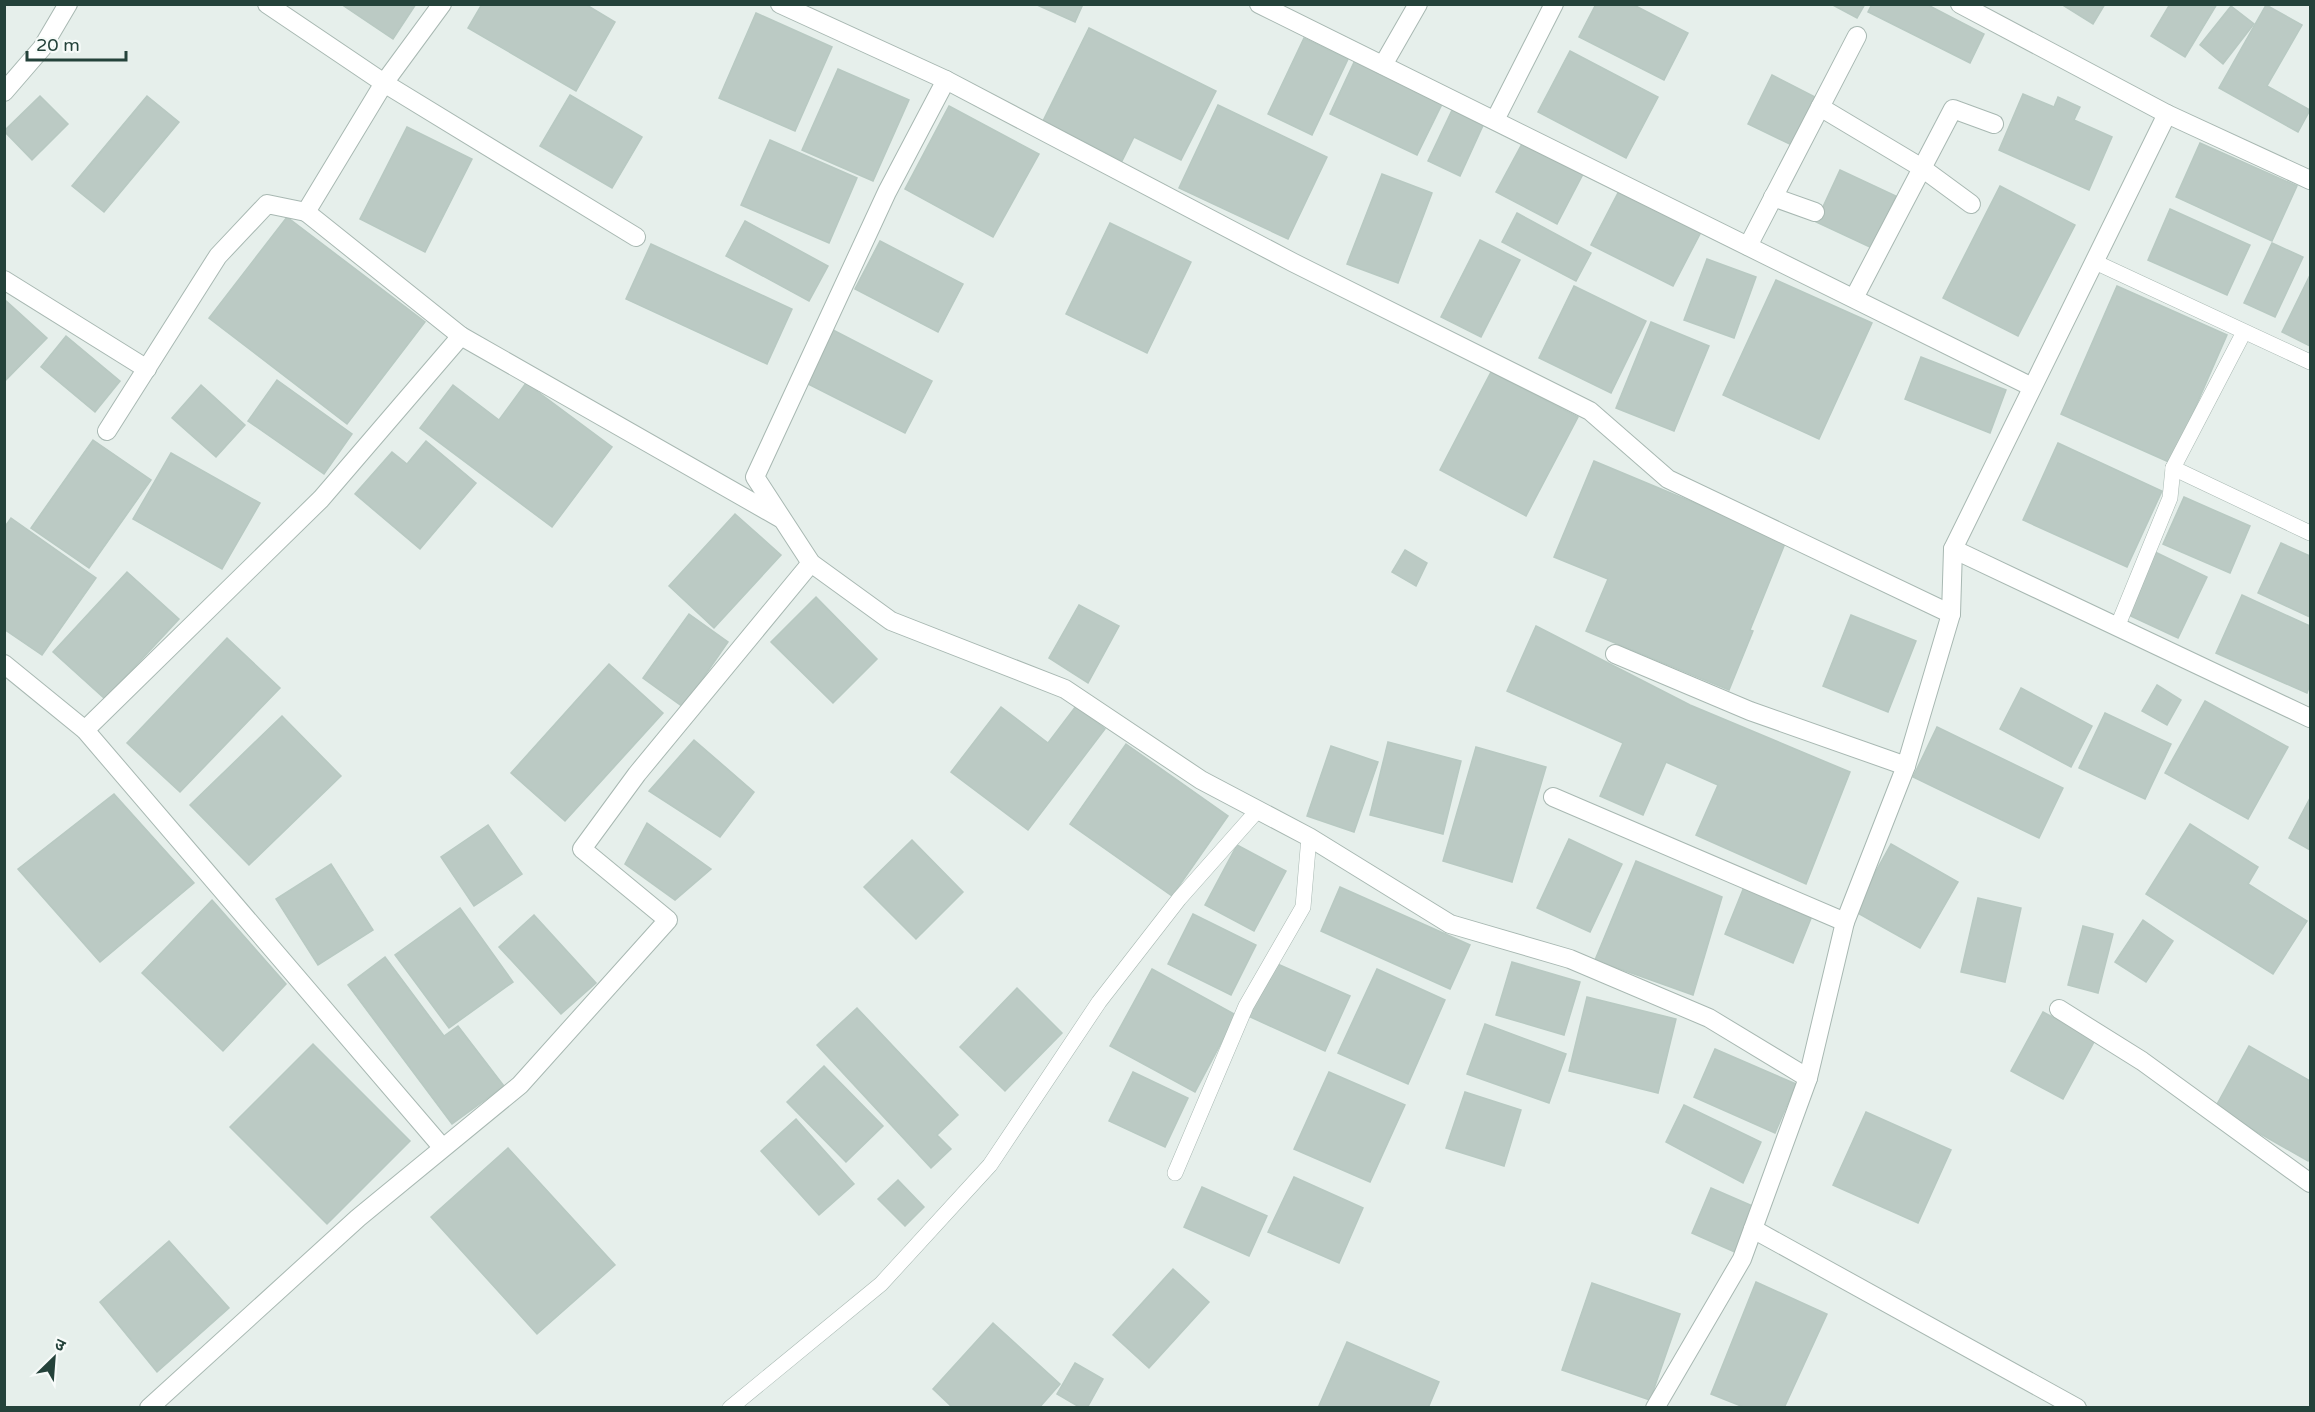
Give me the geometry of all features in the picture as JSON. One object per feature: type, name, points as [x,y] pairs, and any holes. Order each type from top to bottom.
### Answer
[{"type":"street","points":[[4,92],[42,48],[68,4]]},
{"type":"street","points":[[267,4],[384,83],[636,237]]},
{"type":"street","points":[[306,212],[384,83],[442,4]]},
{"type":"street","points":[[780,4],[946,80],[1294,263],[1590,411],[1668,479],[1951,614]]},
{"type":"street","points":[[1259,4],[2032,387]]},
{"type":"street","points":[[1383,65],[1418,4]]},
{"type":"street","points":[[1495,120],[1554,4]]},
{"type":"street","points":[[1960,4],[2167,114],[2310,180]]},
{"type":"street","points":[[1748,246],[1857,36]]},
{"type":"street","points":[[946,80],[886,192],[755,477],[811,562],[891,621],[1065,688],[1201,780],[1309,837],[1450,924],[1570,959],[1709,1018],[1808,1078]]},
{"type":"street","points":[[1820,107],[1922,168],[1971,204]]},
{"type":"street","points":[[1854,298],[1953,109],[1994,124]]},
{"type":"street","points":[[1655,1407],[1742,1259],[1808,1078],[1845,922],[1906,766],[1951,614],[1953,549],[2167,114]]},
{"type":"street","points":[[1773,197],[1815,212]]},
{"type":"street","points":[[107,431],[218,256],[267,204],[306,212],[461,336],[784,520]]},
{"type":"street","points":[[4,280],[147,369]]},
{"type":"street","points":[[85,730],[321,499],[461,336]]},
{"type":"street","points":[[1953,549],[2118,625],[2310,718]]},
{"type":"street","points":[[149,1407],[358,1218],[520,1085],[668,920],[582,849],[637,774],[811,562]]},
{"type":"street","points":[[1614,654],[1761,714],[1906,766]]},
{"type":"street","points":[[4,664],[85,730],[442,1147]]},
{"type":"street","points":[[1553,797],[1845,922]]},
{"type":"street","points":[[2059,1009],[2142,1061],[2310,1183]]},
{"type":"street","points":[[1753,1229],[2077,1407]]},
{"type":"lane","points":[[2095,262],[2310,362]]},
{"type":"lane","points":[[2118,625],[2170,498],[2173,468],[2244,332]]},
{"type":"lane","points":[[2173,468],[2310,533]]},
{"type":"lane","points":[[730,1407],[880,1284],[990,1165],[1099,1002],[1179,899],[1257,811]]},
{"type":"lane","points":[[1175,1173],[1246,1006],[1303,907],[1309,837]]},
{"type":"building","points":[[341,4],[416,4],[393,39]]},
{"type":"building","points":[[482,4],[585,4],[615,22],[576,91],[468,28]]},
{"type":"building","points":[[1035,4],[1083,4],[1075,22]]},
{"type":"building","points":[[1596,4],[1632,4],[1688,33],[1664,80],[1579,37]]},
{"type":"building","points":[[1831,4],[1865,4],[1857,18]]},
{"type":"building","points":[[1872,4],[1926,4],[1984,34],[1970,63],[1868,12]]},
{"type":"building","points":[[2061,4],[2105,4],[2093,24]]},
{"type":"building","points":[[2170,4],[2217,4],[2185,57],[2151,36]]},
{"type":"building","points":[[2266,5],[2302,25],[2267,86],[2310,110],[2298,132],[2219,88]]},
{"type":"building","points":[[2231,6],[2254,24],[2223,64],[2200,45]]},
{"type":"building","points":[[756,13],[832,47],[795,131],[719,98]]},
{"type":"building","points":[[1089,28],[1216,91],[1181,160],[1134,137],[1122,161],[1043,121]]},
{"type":"building","points":[[1304,38],[1348,59],[1312,135],[1268,114]]},
{"type":"building","points":[[1570,51],[1658,97],[1626,158],[1538,112]]},
{"type":"building","points":[[1356,58],[1444,100],[1417,155],[1330,114]]},
{"type":"building","points":[[838,69],[909,100],[873,181],[802,150]]},
{"type":"building","points":[[1772,75],[1819,99],[1796,147],[1748,124]]},
{"type":"building","points":[[2023,94],[2054,107],[2058,97],[2080,107],[2074,120],[2112,137],[2089,190],[1999,150]]},
{"type":"building","points":[[570,95],[642,137],[612,188],[540,146]]},
{"type":"building","points":[[40,96],[68,124],[32,160],[4,131]]},
{"type":"building","points":[[147,96],[179,122],[104,212],[72,186]]},
{"type":"building","points":[[1218,105],[1327,157],[1288,239],[1179,188]]},
{"type":"building","points":[[949,106],[1039,154],[993,237],[905,189]]},
{"type":"building","points":[[1454,106],[1485,121],[1460,176],[1428,161]]},
{"type":"building","points":[[407,127],[472,159],[425,252],[360,219]]},
{"type":"building","points":[[770,140],[857,178],[829,243],[741,205]]},
{"type":"building","points":[[1523,142],[1583,174],[1557,224],[1496,192]]},
{"type":"building","points":[[2200,143],[2297,186],[2272,241],[2176,197]]},
{"type":"building","points":[[1840,170],[1896,196],[1872,248],[1816,222]]},
{"type":"building","points":[[1382,174],[1432,193],[1398,283],[1347,264]]},
{"type":"building","points":[[2000,186],[2075,225],[2018,336],[1943,298]]},
{"type":"building","points":[[1620,189],[1702,230],[1673,286],[1591,245]]},
{"type":"building","points":[[2170,209],[2250,245],[2227,295],[2148,260]]},
{"type":"building","points":[[1517,213],[1591,253],[1576,281],[1502,242]]},
{"type":"building","points":[[287,217],[425,322],[347,424],[209,318]]},
{"type":"building","points":[[745,221],[828,266],[809,301],[726,256]]},
{"type":"building","points":[[1110,223],[1191,262],[1147,353],[1066,314]]},
{"type":"building","points":[[1480,240],[1520,260],[1481,337],[1441,317]]},
{"type":"building","points":[[880,241],[963,284],[938,332],[855,289]]},
{"type":"building","points":[[2272,243],[2303,257],[2275,317],[2244,303]]},
{"type":"building","points":[[651,244],[792,309],[767,364],[626,299]]},
{"type":"building","points":[[1707,259],[1756,277],[1734,338],[1684,320]]},
{"type":"building","points":[[2310,275],[2310,346],[2282,332]]},
{"type":"building","points":[[1776,280],[1872,323],[1819,439],[1723,395]]},
{"type":"building","points":[[1574,286],[1646,321],[1611,393],[1539,358]]},
{"type":"building","points":[[2117,286],[2227,335],[2171,463],[2061,414]]},
{"type":"building","points":[[4,299],[47,338],[4,382]]},
{"type":"building","points":[[1651,322],[1709,346],[1674,431],[1616,408]]},
{"type":"building","points":[[833,330],[932,381],[905,433],[806,383]]},
{"type":"building","points":[[66,336],[120,381],[95,412],[41,367]]},
{"type":"building","points":[[1921,357],[2006,390],[1990,433],[1905,399]]},
{"type":"building","points":[[1491,372],[1578,417],[1526,516],[1440,470]]},
{"type":"building","points":[[277,380],[352,434],[324,474],[248,421]]},
{"type":"building","points":[[526,383],[612,447],[552,527],[420,428],[453,385],[499,420]]},
{"type":"building","points":[[201,385],[245,425],[216,457],[172,418]]},
{"type":"building","points":[[93,440],[151,480],[89,568],[31,528]]},
{"type":"building","points":[[426,441],[476,483],[420,549],[355,494],[392,452],[407,464]]},
{"type":"building","points":[[2058,443],[2162,491],[2127,567],[2023,520]]},
{"type":"building","points":[[171,453],[260,503],[222,569],[133,519]]},
{"type":"building","points":[[1594,461],[1786,541],[1750,630],[1753,631],[1729,690],[1586,631],[1608,579],[1554,557]]},
{"type":"building","points":[[2184,497],[2250,526],[2230,573],[2163,544]]},
{"type":"building","points":[[735,514],[781,555],[714,628],[669,586]]},
{"type":"building","points":[[11,518],[96,578],[42,655],[4,629],[4,528]]},
{"type":"building","points":[[2281,543],[2310,556],[2310,617],[2258,593]]},
{"type":"building","points":[[1405,550],[1427,563],[1416,586],[1392,572]]},
{"type":"building","points":[[2153,551],[2207,577],[2178,638],[2124,613]]},
{"type":"building","points":[[127,572],[179,619],[105,699],[53,652]]},
{"type":"building","points":[[2242,595],[2310,626],[2310,684],[2307,693],[2216,653]]},
{"type":"building","points":[[816,597],[877,659],[833,703],[771,642]]},
{"type":"building","points":[[1079,605],[1119,626],[1088,683],[1049,658]]},
{"type":"building","points":[[689,614],[728,642],[683,707],[643,678]]},
{"type":"building","points":[[1851,615],[1916,641],[1888,712],[1823,686]]},
{"type":"building","points":[[1536,626],[1690,705],[1850,772],[1806,884],[1696,835],[1718,785],[1666,762],[1643,815],[1600,796],[1623,743],[1507,691]]},
{"type":"building","points":[[227,638],[280,688],[180,792],[127,743]]},
{"type":"building","points":[[609,664],[663,713],[565,821],[511,773]]},
{"type":"building","points":[[2157,685],[2181,700],[2167,725],[2142,711]]},
{"type":"building","points":[[2021,688],[2092,726],[2071,767],[2000,729]]},
{"type":"building","points":[[2205,701],[2288,747],[2248,819],[2165,773]]},
{"type":"building","points":[[1076,706],[1105,729],[1028,830],[951,772],[1001,707],[1048,743]]},
{"type":"building","points":[[2105,713],[2171,744],[2145,799],[2079,768]]},
{"type":"building","points":[[282,716],[341,776],[249,865],[190,805]]},
{"type":"building","points":[[1937,727],[2063,788],[2039,838],[1913,777]]},
{"type":"building","points":[[694,740],[754,792],[720,837],[649,791]]},
{"type":"building","points":[[1388,742],[1461,761],[1443,834],[1370,815]]},
{"type":"building","points":[[1126,744],[1228,816],[1172,896],[1070,824]]},
{"type":"building","points":[[1331,746],[1378,762],[1354,832],[1307,816]]},
{"type":"building","points":[[1476,747],[1546,767],[1512,882],[1443,861]]},
{"type":"building","points":[[114,794],[194,883],[100,962],[18,869]]},
{"type":"building","points":[[2310,798],[2310,850],[2289,838]]},
{"type":"building","points":[[647,823],[711,869],[675,900],[625,864]]},
{"type":"building","points":[[2190,824],[2258,867],[2248,884],[2307,921],[2273,974],[2146,894]]},
{"type":"building","points":[[488,825],[522,874],[474,906],[441,857]]},
{"type":"building","points":[[1569,839],[1622,864],[1590,932],[1537,908]]},
{"type":"building","points":[[912,840],[963,892],[916,939],[864,887]]},
{"type":"building","points":[[1891,844],[1958,882],[1920,948],[1854,911]]},
{"type":"building","points":[[1237,845],[1286,871],[1254,931],[1205,905]]},
{"type":"building","points":[[1636,861],[1722,897],[1693,995],[1595,960]]},
{"type":"building","points":[[331,864],[373,930],[318,965],[276,899]]},
{"type":"building","points":[[1746,882],[1814,911],[1793,963],[1725,934]]},
{"type":"building","points":[[1340,887],[1470,945],[1450,989],[1321,931]]},
{"type":"building","points":[[1978,898],[2021,908],[2005,982],[1961,972]]},
{"type":"building","points":[[212,900],[286,984],[223,1051],[142,973]]},
{"type":"building","points":[[460,908],[513,982],[449,1028],[395,955]]},
{"type":"building","points":[[1193,914],[1256,945],[1231,995],[1168,964]]},
{"type":"building","points":[[534,915],[596,983],[561,1014],[499,947]]},
{"type":"building","points":[[2143,920],[2173,941],[2146,982],[2115,962]]},
{"type":"building","points":[[2083,926],[2113,934],[2098,993],[2068,985]]},
{"type":"building","points":[[385,957],[444,1036],[458,1026],[504,1086],[452,1124],[348,985]]},
{"type":"building","points":[[1273,962],[1350,996],[1325,1051],[1248,1016]]},
{"type":"building","points":[[1512,962],[1580,982],[1564,1035],[1496,1015]]},
{"type":"building","points":[[1152,969],[1236,1015],[1195,1092],[1110,1046]]},
{"type":"building","points":[[1377,969],[1445,1000],[1408,1084],[1338,1053]]},
{"type":"building","points":[[1017,988],[1062,1033],[1005,1091],[960,1047]]},
{"type":"building","points":[[1587,997],[1676,1019],[1658,1093],[1569,1071]]},
{"type":"building","points":[[857,1008],[958,1115],[937,1135],[951,1149],[931,1168],[817,1045]]},
{"type":"building","points":[[2043,1012],[2095,1040],[2063,1099],[2011,1071]]},
{"type":"building","points":[[1485,1024],[1566,1054],[1549,1103],[1467,1074]]},
{"type":"building","points":[[313,1044],[410,1141],[327,1224],[230,1127]]},
{"type":"building","points":[[2249,1046],[2310,1081],[2310,1156],[2308,1161],[2215,1108]]},
{"type":"building","points":[[1715,1049],[1796,1084],[1775,1133],[1694,1097]]},
{"type":"building","points":[[824,1066],[883,1126],[846,1162],[787,1102]]},
{"type":"building","points":[[1133,1072],[1188,1098],[1165,1147],[1109,1121]]},
{"type":"building","points":[[1329,1072],[1405,1105],[1370,1182],[1294,1149]]},
{"type":"building","points":[[1465,1092],[1521,1110],[1504,1166],[1446,1148]]},
{"type":"building","points":[[1684,1105],[1761,1142],[1743,1183],[1666,1142]]},
{"type":"building","points":[[1866,1112],[1951,1150],[1918,1223],[1833,1185]]},
{"type":"building","points":[[796,1119],[854,1184],[819,1215],[761,1151]]},
{"type":"building","points":[[508,1148],[615,1265],[537,1334],[431,1217]]},
{"type":"building","points":[[1294,1177],[1363,1208],[1339,1263],[1268,1232]]},
{"type":"building","points":[[898,1180],[924,1207],[905,1226],[878,1199]]},
{"type":"building","points":[[1202,1187],[1267,1216],[1249,1256],[1184,1227]]},
{"type":"building","points":[[1711,1188],[1757,1208],[1737,1253],[1692,1233]]},
{"type":"building","points":[[169,1241],[229,1308],[157,1372],[100,1302]]},
{"type":"building","points":[[1173,1269],[1209,1302],[1149,1368],[1113,1335]]},
{"type":"building","points":[[1756,1282],[1827,1314],[1784,1408],[1746,1408],[1711,1394]]},
{"type":"building","points":[[1592,1283],[1680,1314],[1650,1400],[1562,1370]]},
{"type":"building","points":[[993,1323],[1060,1384],[1039,1408],[953,1408],[933,1389]]},
{"type":"building","points":[[1347,1342],[1439,1382],[1428,1408],[1318,1408]]},
{"type":"building","points":[[1075,1363],[1103,1379],[1087,1408],[1081,1408],[1057,1394]]}]
